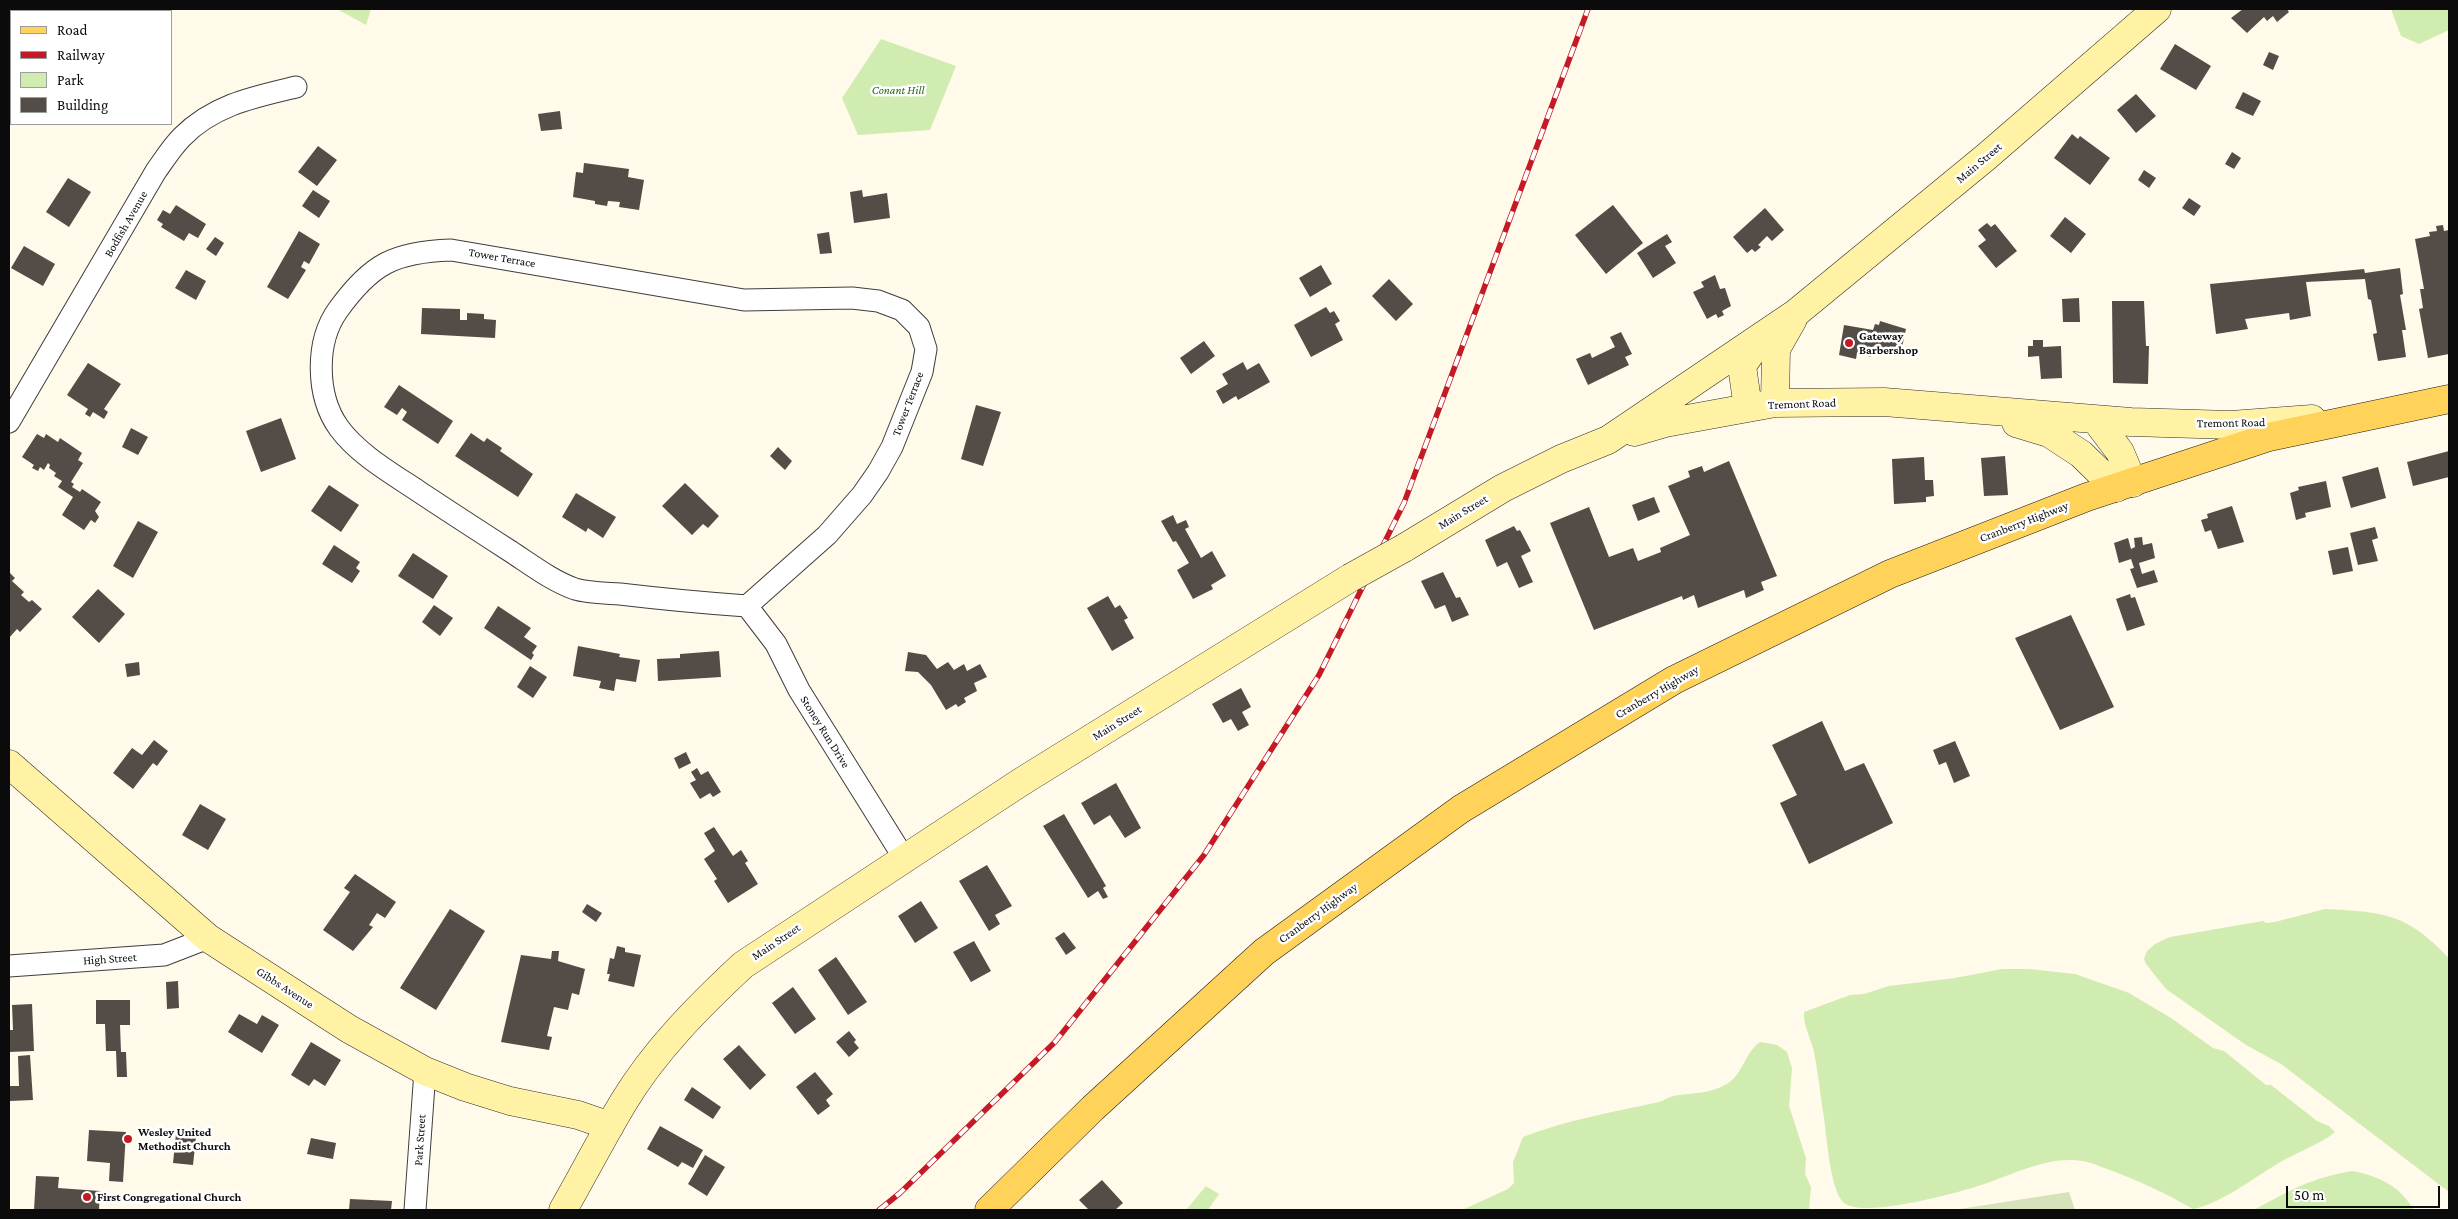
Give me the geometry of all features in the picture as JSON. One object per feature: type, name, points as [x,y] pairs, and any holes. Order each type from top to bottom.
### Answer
[{"type":"main road","name":"Main Street","points":[[563,1210],[624,1102],[667,1043],[706,999],[743,965],[1021,782],[1350,578],[1504,488],[1561,459],[1608,440],[1762,338],[1796,313],[1986,157],[2157,9]]},
{"type":"main road","name":"Main Street","points":[[1775,403],[1776,349],[1796,313]]},
{"type":"main road","name":"Main Street","points":[[1748,408],[1742,366],[1762,338]]},
{"type":"main road","name":"Cranberry Highway","points":[[989,1210],[1093,1108],[1264,952],[1461,809],[1674,680],[1872,582],[2125,485],[2269,437],[2449,398]]},
{"type":"main road","name":"Tremont Road","points":[[1608,440],[1665,423],[1775,403],[1884,402],[2095,419],[2232,425],[2367,416]]},
{"type":"main road","name":"Tremont Road","points":[[1969,409],[2049,432],[2125,485]]},
{"type":"main road","points":[[2095,419],[2120,452],[2125,485]]},
{"type":"main road","name":"Gibbs Avenue","points":[[9,764],[208,938],[349,1029],[425,1071],[485,1094],[578,1115],[610,1126]]},
{"type":"street","name":"Bodfish Avenue","points":[[9,422],[156,171],[181,138],[205,116],[238,101],[296,87]]},
{"type":"street","name":"Tower Terrace","points":[[451,250],[744,300],[852,298],[878,301],[902,310],[918,327],[926,349],[922,372],[913,399],[892,448],[862,495],[827,536],[747,606],[693,603],[575,589],[473,528],[396,477],[352,443],[334,419],[325,396],[321,370],[323,344],[333,317],[353,290],[375,269],[401,255],[424,251],[451,250]]},
{"type":"street","name":"Stoney Run Drive","points":[[747,606],[776,644],[799,690],[904,858]]},
{"type":"street","name":"High Street","points":[[9,966],[164,955],[208,938]]},
{"type":"street","name":"Park Street","points":[[416,1210],[425,1071]]},
{"type":"green space","points":[[337,9],[371,9],[366,25]]},
{"type":"green space","points":[[2391,9],[2449,9],[2449,30],[2419,44],[2401,36]]},
{"type":"green space","name":"Conant Hill","points":[[881,39],[956,66],[930,130],[858,135],[842,98]]},
{"type":"green space","points":[[2325,909],[2379,914],[2393,918],[2420,932],[2449,958],[2449,1192],[2281,1064],[2246,1045],[2166,989],[2144,959],[2147,951],[2155,944],[2170,937],[2263,921],[2266,923],[2275,922]]},
{"type":"green space","points":[[2002,969],[2029,969],[2075,974],[2129,993],[2171,1018],[2213,1048],[2224,1051],[2266,1085],[2271,1085],[2317,1121],[2329,1126],[2335,1132],[2277,1164],[2215,1202],[2193,1209],[2162,1192],[2130,1178],[2092,1163],[2070,1160],[2033,1166],[1936,1198],[1871,1208],[1855,1207],[1844,1203],[1835,1186],[1829,1160],[1813,1047],[1805,1022],[1804,1012],[1850,995],[1864,994],[1889,986],[1955,978]]},
{"type":"green space","points":[[1760,1042],[1777,1045],[1787,1052],[1792,1068],[1789,1106],[1806,1158],[1805,1174],[1811,1187],[1809,1210],[1462,1210],[1508,1189],[1514,1183],[1513,1162],[1523,1137],[1573,1121],[1659,1102],[1673,1096],[1706,1092],[1719,1088],[1736,1076],[1755,1046]]},
{"type":"green space","points":[[2353,1171],[2388,1183],[2402,1194],[2414,1210],[2254,1210],[2313,1181]]},
{"type":"green space","points":[[1206,1186],[1219,1194],[1208,1210],[1186,1210]]},
{"type":"green space","points":[[2069,1192],[2075,1210],[1953,1210]]},
{"type":"building","points":[[2243,9],[2287,9],[2289,12],[2277,22],[2273,16],[2267,21],[2264,17],[2247,33],[2231,18]]},
{"type":"building","points":[[2175,44],[2211,66],[2196,90],[2160,69]]},
{"type":"building","points":[[2269,52],[2279,56],[2273,70],[2263,65]]},
{"type":"building","points":[[2243,92],[2261,101],[2253,116],[2235,108]]},
{"type":"building","points":[[2136,94],[2156,116],[2136,133],[2117,110]]},
{"type":"building","points":[[560,111],[562,129],[541,131],[538,114]]},
{"type":"building","points":[[2072,134],[2078,139],[2080,136],[2110,158],[2090,185],[2054,158]]},
{"type":"building","points":[[318,146],[337,160],[317,186],[298,172]]},
{"type":"building","points":[[2232,152],[2241,158],[2234,169],[2225,164]]},
{"type":"building","points":[[584,163],[629,169],[628,177],[644,180],[639,210],[619,207],[620,202],[608,201],[607,206],[595,204],[595,201],[573,197],[576,172],[583,173]]},
{"type":"building","points":[[2144,170],[2156,178],[2149,188],[2138,180]]},
{"type":"building","points":[[68,178],[91,192],[69,227],[46,212]]},
{"type":"building","points":[[313,190],[330,201],[319,218],[302,206]]},
{"type":"building","points":[[862,190],[863,197],[887,193],[890,218],[854,223],[850,192]]},
{"type":"building","points":[[2189,198],[2201,206],[2194,216],[2182,208]]},
{"type":"building","points":[[176,205],[206,224],[198,238],[189,233],[184,241],[161,227],[163,224],[157,220],[163,210],[170,214]]},
{"type":"building","points":[[1613,205],[1643,243],[1606,274],[1575,235]]},
{"type":"building","points":[[1765,208],[1784,230],[1772,241],[1767,236],[1758,245],[1761,247],[1755,252],[1752,249],[1747,253],[1733,237]]},
{"type":"building","points":[[2065,217],[2086,234],[2071,253],[2050,236]]},
{"type":"building","points":[[1987,223],[1991,227],[1995,224],[2017,251],[1996,268],[1978,246],[1986,240],[1978,230]]},
{"type":"building","points":[[2443,225],[2444,231],[2449,230],[2449,354],[2428,358],[2419,309],[2423,308],[2420,289],[2424,289],[2415,239],[2430,236],[2429,232],[2437,231],[2436,226]]},
{"type":"building","points":[[299,231],[320,244],[309,264],[304,261],[301,267],[306,270],[288,299],[267,287]]},
{"type":"building","points":[[829,232],[832,253],[820,254],[817,234]]},
{"type":"building","points":[[1667,234],[1672,242],[1665,246],[1676,263],[1653,278],[1637,253]]},
{"type":"building","points":[[215,237],[224,243],[216,256],[206,249]]},
{"type":"building","points":[[24,246],[55,264],[43,286],[11,268]]},
{"type":"building","points":[[1321,265],[1332,284],[1310,297],[1299,278]]},
{"type":"building","points":[[2400,268],[2403,294],[2400,295],[2406,330],[2402,330],[2406,357],[2378,361],[2373,334],[2377,333],[2365,279],[2306,282],[2311,316],[2290,320],[2289,313],[2245,319],[2248,329],[2216,334],[2210,284],[2364,269],[2365,273]]},
{"type":"building","points":[[186,270],[206,281],[196,300],[175,288]]},
{"type":"building","points":[[1715,275],[1720,289],[1725,288],[1731,306],[1722,311],[1724,315],[1718,318],[1716,314],[1707,319],[1693,292],[1704,287],[1701,282]]},
{"type":"building","points":[[1389,279],[1413,304],[1396,321],[1372,296]]},
{"type":"building","points":[[2079,298],[2080,322],[2063,322],[2062,299]]},
{"type":"building","points":[[2112,301],[2144,301],[2146,346],[2149,346],[2148,384],[2113,383]]},
{"type":"building","points":[[1326,307],[1330,313],[1334,311],[1340,321],[1335,324],[1343,340],[1311,357],[1294,325]]},
{"type":"building","points":[[422,308],[460,309],[460,320],[467,320],[467,313],[484,314],[484,319],[496,320],[495,338],[421,334]]},
{"type":"building","points":[[1880,321],[1906,329],[1900,356],[1872,351],[1871,357],[1857,353],[1856,359],[1839,355],[1844,325],[1873,330],[1875,324],[1879,325]]},
{"type":"building","points":[[1621,332],[1632,354],[1625,357],[1629,365],[1588,385],[1576,359],[1590,353],[1592,358],[1615,347],[1610,337]]},
{"type":"building","points":[[2033,340],[2043,340],[2043,347],[2061,346],[2062,378],[2041,379],[2039,356],[2028,357],[2028,346],[2033,346]]},
{"type":"building","points":[[1204,341],[1215,356],[1191,374],[1180,358]]},
{"type":"building","points":[[1243,362],[1247,370],[1259,363],[1270,382],[1238,400],[1236,396],[1223,404],[1216,391],[1228,384],[1222,374]]},
{"type":"building","points":[[88,363],[121,384],[104,409],[108,412],[104,419],[93,412],[90,417],[85,414],[88,409],[67,395]]},
{"type":"building","points":[[399,385],[453,421],[438,444],[402,420],[407,412],[402,408],[397,415],[384,407]]},
{"type":"building","points":[[976,405],[1001,412],[983,466],[961,459]]},
{"type":"building","points":[[281,418],[296,459],[261,472],[246,431]]},
{"type":"building","points":[[131,428],[148,437],[138,455],[122,447]]},
{"type":"building","points":[[471,433],[484,442],[487,438],[502,448],[500,451],[533,474],[518,497],[455,456]]},
{"type":"building","points":[[37,434],[44,438],[46,434],[58,442],[60,438],[82,453],[78,460],[83,463],[71,482],[74,484],[72,487],[80,492],[82,489],[101,502],[95,511],[99,517],[95,523],[91,520],[84,530],[62,515],[73,497],[58,487],[62,481],[54,476],[56,473],[49,468],[50,465],[48,463],[44,470],[40,467],[38,471],[32,468],[34,465],[22,457]]},
{"type":"building","points":[[778,447],[792,461],[785,470],[770,456]]},
{"type":"building","points":[[2449,451],[2449,477],[2413,486],[2407,462]]},
{"type":"building","points":[[2005,456],[2008,495],[1984,496],[1981,458]]},
{"type":"building","points":[[1924,457],[1925,480],[1933,480],[1934,496],[1926,497],[1926,502],[1894,504],[1892,459]]},
{"type":"building","points":[[1729,461],[1777,576],[1761,582],[1764,590],[1746,598],[1744,590],[1698,608],[1694,595],[1683,600],[1682,596],[1594,630],[1550,523],[1589,507],[1609,557],[1633,548],[1638,561],[1661,552],[1660,548],[1690,535],[1668,486],[1690,477],[1688,471],[1702,466],[1704,472]]},
{"type":"building","points":[[2378,467],[2386,498],[2351,508],[2342,477]]},
{"type":"building","points":[[2326,481],[2331,507],[2305,513],[2306,517],[2296,520],[2290,493],[2299,490],[2298,487]]},
{"type":"building","points":[[685,483],[719,516],[708,528],[703,524],[692,535],[662,506]]},
{"type":"building","points":[[329,485],[359,505],[341,532],[311,511]]},
{"type":"building","points":[[576,493],[616,517],[603,538],[588,528],[586,532],[562,517]]},
{"type":"building","points":[[1654,497],[1660,512],[1638,521],[1632,505]]},
{"type":"building","points":[[2232,506],[2244,542],[2218,549],[2211,530],[2205,532],[2201,520],[2208,518],[2207,514]]},
{"type":"building","points":[[1173,515],[1177,524],[1186,520],[1189,527],[1185,529],[1201,558],[1212,551],[1226,576],[1211,585],[1213,589],[1193,599],[1177,570],[1189,563],[1176,541],[1173,542],[1161,521]]},
{"type":"building","points":[[138,521],[158,532],[133,578],[113,566]]},
{"type":"building","points":[[1514,526],[1517,531],[1520,530],[1531,551],[1521,556],[1533,582],[1519,588],[1507,562],[1497,567],[1485,540]]},
{"type":"building","points":[[2375,527],[2378,538],[2372,540],[2378,561],[2358,565],[2350,533]]},
{"type":"building","points":[[2142,537],[2143,545],[2152,543],[2155,558],[2139,563],[2142,574],[2154,570],[2158,582],[2137,588],[2130,569],[2134,568],[2131,559],[2119,563],[2114,543],[2128,538],[2131,549],[2135,547],[2134,538]]},
{"type":"building","points":[[334,545],[360,562],[356,568],[360,571],[352,583],[322,564]]},
{"type":"building","points":[[2348,547],[2353,571],[2333,575],[2328,551]]},
{"type":"building","points":[[413,553],[448,576],[433,599],[398,576]]},
{"type":"building","points":[[9,572],[15,578],[12,581],[24,592],[21,595],[29,602],[32,600],[42,609],[20,632],[17,629],[9,638]]},
{"type":"building","points":[[1443,572],[1456,598],[1460,597],[1469,615],[1452,622],[1445,605],[1435,609],[1421,581]]},
{"type":"building","points":[[98,589],[125,614],[99,643],[72,617]]},
{"type":"building","points":[[2130,594],[2131,598],[2135,597],[2145,625],[2127,631],[2116,599]]},
{"type":"building","points":[[1108,596],[1115,608],[1120,605],[1128,618],[1124,620],[1134,638],[1112,651],[1087,608]]},
{"type":"building","points":[[434,605],[453,618],[440,636],[422,622]]},
{"type":"building","points":[[498,606],[531,628],[524,637],[537,646],[532,653],[534,655],[531,660],[484,628]]},
{"type":"building","points":[[2071,615],[2114,707],[2060,730],[2015,638]]},
{"type":"building","points":[[578,646],[620,654],[619,657],[640,660],[636,682],[616,679],[614,691],[599,688],[601,681],[573,676]]},
{"type":"building","points":[[719,651],[721,677],[658,681],[657,659],[680,658],[680,654]]},
{"type":"building","points":[[908,652],[926,655],[937,669],[948,662],[954,670],[964,664],[967,671],[980,664],[987,677],[974,683],[977,691],[964,698],[966,702],[958,707],[956,704],[946,710],[931,685],[918,672],[905,671]]},
{"type":"building","points":[[139,662],[140,675],[127,677],[125,664]]},
{"type":"building","points":[[530,666],[547,677],[533,698],[517,687]]},
{"type":"building","points":[[1241,688],[1251,707],[1242,712],[1249,725],[1238,731],[1231,719],[1223,723],[1212,704]]},
{"type":"building","points":[[1822,721],[1845,771],[1864,763],[1893,823],[1809,864],[1780,803],[1797,795],[1772,745]]},
{"type":"building","points":[[154,740],[168,751],[157,766],[153,763],[133,789],[113,773],[132,748],[142,755]]},
{"type":"building","points":[[1955,741],[1970,776],[1954,783],[1946,762],[1939,765],[1933,750]]},
{"type":"building","points":[[686,752],[691,763],[679,769],[674,758]]},
{"type":"building","points":[[697,768],[701,775],[708,771],[721,792],[713,797],[710,793],[700,799],[690,783],[696,780],[691,772]]},
{"type":"building","points":[[1116,783],[1141,828],[1125,838],[1110,815],[1094,825],[1081,803]]},
{"type":"building","points":[[200,804],[226,819],[208,850],[182,835]]},
{"type":"building","points":[[1064,814],[1106,886],[1103,888],[1108,897],[1103,899],[1098,891],[1088,898],[1043,826]]},
{"type":"building","points":[[714,827],[733,856],[741,850],[748,861],[745,863],[758,884],[728,903],[714,881],[717,879],[704,859],[715,851],[704,833]]},
{"type":"building","points":[[987,865],[1012,906],[995,915],[1000,924],[989,931],[959,881]]},
{"type":"building","points":[[355,874],[396,902],[385,918],[377,913],[369,925],[373,927],[353,951],[323,930],[350,892],[344,888]]},
{"type":"building","points":[[921,901],[938,928],[915,943],[898,916]]},
{"type":"building","points":[[587,904],[602,913],[596,922],[582,912]]},
{"type":"building","points":[[450,909],[485,931],[436,1010],[400,988]]},
{"type":"building","points":[[1064,932],[1076,948],[1066,955],[1055,938]]},
{"type":"building","points":[[974,941],[991,971],[971,982],[953,952]]},
{"type":"building","points":[[617,946],[625,948],[625,952],[641,955],[634,987],[608,981],[610,974],[607,974],[610,958],[614,959]]},
{"type":"building","points":[[552,951],[559,951],[558,961],[585,969],[579,995],[572,993],[568,1010],[554,1007],[547,1036],[552,1037],[549,1050],[501,1042],[521,955],[551,959]]},
{"type":"building","points":[[836,957],[867,1002],[848,1015],[818,970]]},
{"type":"building","points":[[178,981],[179,1008],[167,1009],[166,982]]},
{"type":"building","points":[[793,987],[816,1019],[795,1034],[772,1003]]},
{"type":"building","points":[[96,1000],[130,1000],[130,1025],[120,1025],[121,1052],[126,1052],[127,1077],[117,1077],[116,1051],[106,1051],[105,1024],[96,1024]]},
{"type":"building","points":[[32,1004],[34,1051],[9,1052],[9,1030],[13,1030],[12,1005]]},
{"type":"building","points":[[239,1014],[257,1024],[262,1015],[279,1025],[262,1053],[228,1032]]},
{"type":"building","points":[[849,1031],[859,1048],[849,1057],[836,1042]]},
{"type":"building","points":[[311,1042],[341,1060],[325,1086],[314,1079],[309,1086],[291,1075]]},
{"type":"building","points":[[739,1045],[766,1075],[750,1090],[723,1059]]},
{"type":"building","points":[[30,1055],[33,1100],[10,1101],[9,1086],[19,1086],[18,1056]]},
{"type":"building","points":[[815,1072],[833,1094],[826,1100],[830,1106],[818,1115],[796,1087]]},
{"type":"building","points":[[692,1087],[721,1107],[713,1119],[684,1100]]},
{"type":"building","points":[[660,1126],[703,1150],[693,1168],[682,1162],[678,1167],[647,1149]]},
{"type":"building","points":[[89,1130],[126,1132],[123,1182],[109,1181],[110,1163],[87,1161]]},
{"type":"building","points":[[176,1134],[196,1137],[193,1165],[173,1163]]},
{"type":"building","points":[[311,1138],[336,1143],[333,1159],[307,1154]]},
{"type":"building","points":[[705,1155],[725,1167],[707,1196],[688,1184]]},
{"type":"building","points":[[36,1176],[59,1177],[58,1188],[100,1191],[99,1210],[34,1210]]},
{"type":"building","points":[[1102,1180],[1123,1203],[1115,1210],[1089,1210],[1079,1200]]},
{"type":"building","points":[[350,1199],[392,1201],[391,1210],[349,1210]]},
{"type":"railway","points":[[879,1210],[900,1193],[1055,1042],[1204,855],[1319,675],[1404,503],[1588,9]]},
{"type":"place","name":"Gateway Barbershop","points":[[1849,343]]},
{"type":"place","name":"Wesley United Methodist Church","points":[[128,1139]]},
{"type":"place","name":"First Congregational Church","points":[[87,1197]]}]
